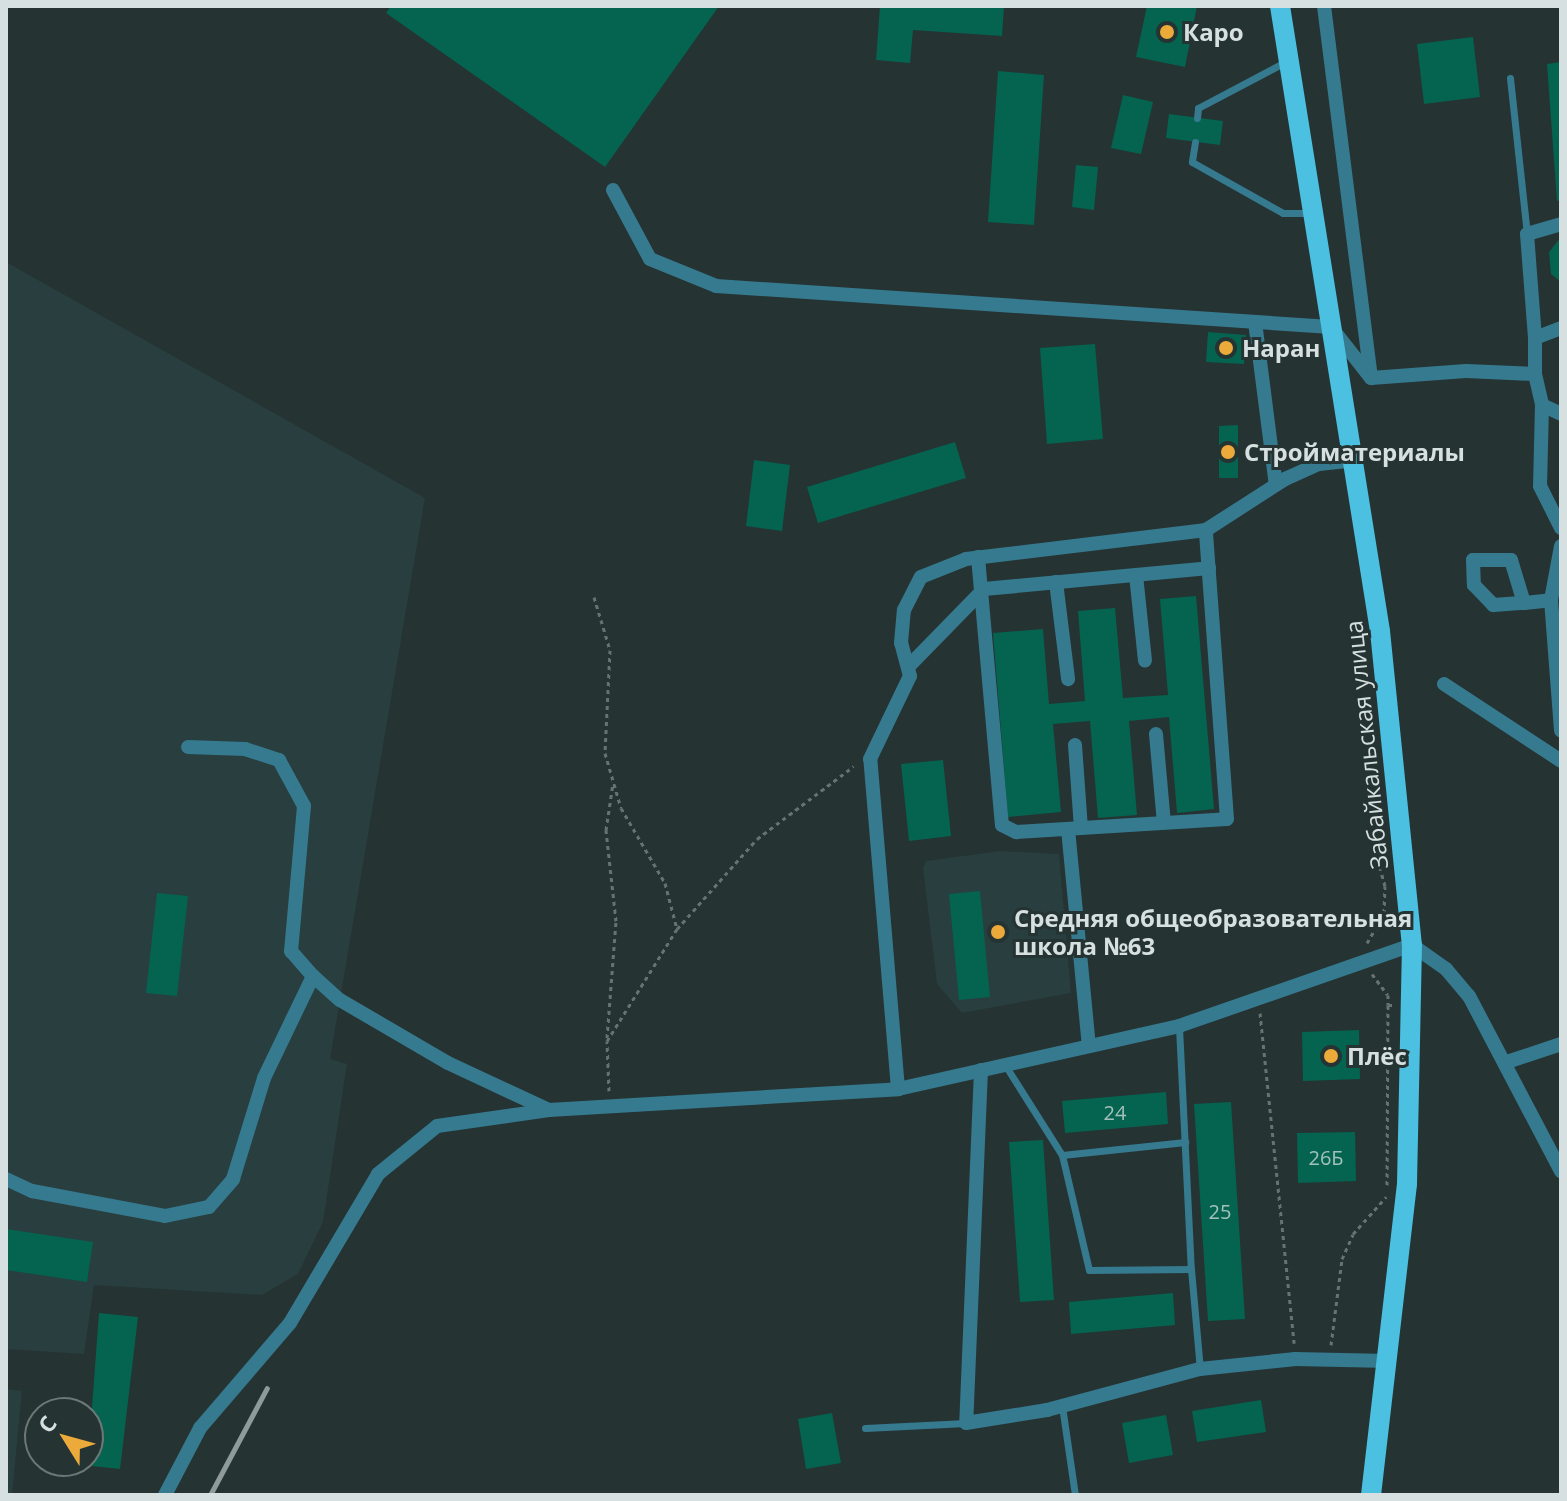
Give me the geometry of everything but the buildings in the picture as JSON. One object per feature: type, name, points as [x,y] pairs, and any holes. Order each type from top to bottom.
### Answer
[{"type":"main road","name":"Забайкальская улица","points":[[1280,6],[1331,327],[1356,460],[1388,694],[1412,945],[1407,1184],[1389,1361],[1371,1495]]},
{"type":"street","points":[[1324,6],[1371,378]]},
{"type":"street","points":[[613,190],[650,259],[716,286],[1331,327],[1371,378]]},
{"type":"street","points":[[1561,224],[1527,234],[1535,374],[1542,405],[1540,486],[1561,528]]},
{"type":"street","points":[[1255,322],[1276,485]]},
{"type":"street","points":[[1535,338],[1561,328]]},
{"type":"street","points":[[1371,378],[1466,371],[1535,374]]},
{"type":"street","points":[[1542,405],[1561,414]]},
{"type":"street","points":[[898,1089],[870,759],[910,676],[901,643],[904,610],[921,577],[978,557],[1206,530],[1276,485],[1319,464],[1356,460]]},
{"type":"street","points":[[978,557],[984,589],[1002,825],[1016,832],[1227,819],[1206,530]]},
{"type":"street","points":[[1561,546],[1551,600],[1557,618],[1561,731]]},
{"type":"street","points":[[908,667],[984,589],[1209,568]]},
{"type":"street","points":[[1136,575],[1145,661]]},
{"type":"street","points":[[1056,582],[1068,679]]},
{"type":"street","points":[[1524,603],[1551,600]]},
{"type":"street","points":[[1444,684],[1561,761]]},
{"type":"street","points":[[1156,734],[1164,823]]},
{"type":"street","points":[[1075,745],[1074,828],[1089,1046]]},
{"type":"street","points":[[188,747],[245,749],[279,760],[304,806],[291,951],[313,976],[340,1000],[448,1063],[549,1110]]},
{"type":"street","points":[[165,1495],[200,1428],[290,1323],[378,1174],[437,1126],[549,1110],[898,1089],[1179,1026],[1412,945],[1446,969],[1469,996],[1507,1062],[1561,1171]]},
{"type":"street","points":[[6,1179],[32,1191],[165,1216],[209,1207],[233,1179],[264,1078],[313,976]]},
{"type":"street","points":[[1507,1062],[1561,1044]]},
{"type":"street","points":[[981,1070],[966,1423],[1062,1406],[1200,1369],[1295,1359],[1389,1361]]},
{"type":"lane","points":[[1197,118],[1198,108],[1289,60]]},
{"type":"lane","points":[[1510,78],[1527,234]]},
{"type":"lane","points":[[1195,142],[1192,162],[1283,213],[1313,213]]},
{"type":"lane","points":[[1179,1026],[1191,1269],[1200,1369]]},
{"type":"lane","points":[[1005,1065],[1062,1155],[1089,1270],[1191,1269]]},
{"type":"lane","points":[[1062,1155],[1185,1142]]},
{"type":"lane","points":[[1062,1406],[1075,1495]]},
{"type":"lane","points":[[865,1428],[966,1423]]},
{"type":"path","points":[[594,597],[610,650],[605,753],[621,808],[665,883],[677,929]]},
{"type":"path","points":[[607,1041],[677,929],[757,839],[875,748]]},
{"type":"path","points":[[610,1107],[607,1041],[616,921],[606,830],[613,782]]},
{"type":"path","points":[[1257,997],[1295,1359]]},
{"type":"path","points":[[1329,1360],[1342,1259],[1353,1234],[1382,1206],[1387,1193],[1388,1005]]},
{"type":"shaded area","points":[[6,262],[425,498],[330,1059],[347,1064],[323,1222],[298,1274],[262,1295],[94,1285],[84,1354],[6,1349]]},
{"type":"shaded area","name":"Средняя общеобразовательная школа №63","points":[[1000,851],[1059,854],[1071,993],[962,1013],[937,984],[923,868],[926,861]]},
{"type":"shaded area","points":[[6,1389],[22,1391],[12,1495],[6,1495]]},
{"type":"railway","points":[[210,1495],[267,1388]]},
{"type":"place","name":"Каро","points":[[1167,32]]},
{"type":"place","name":"Наран","points":[[1226,348]]},
{"type":"place","name":"Стройматериалы","points":[[1228,452]]},
{"type":"place","name":"Средняя общеобразовательная школа №63","points":[[998,932]]},
{"type":"place","name":"Плёс","points":[[1331,1056]]}]
